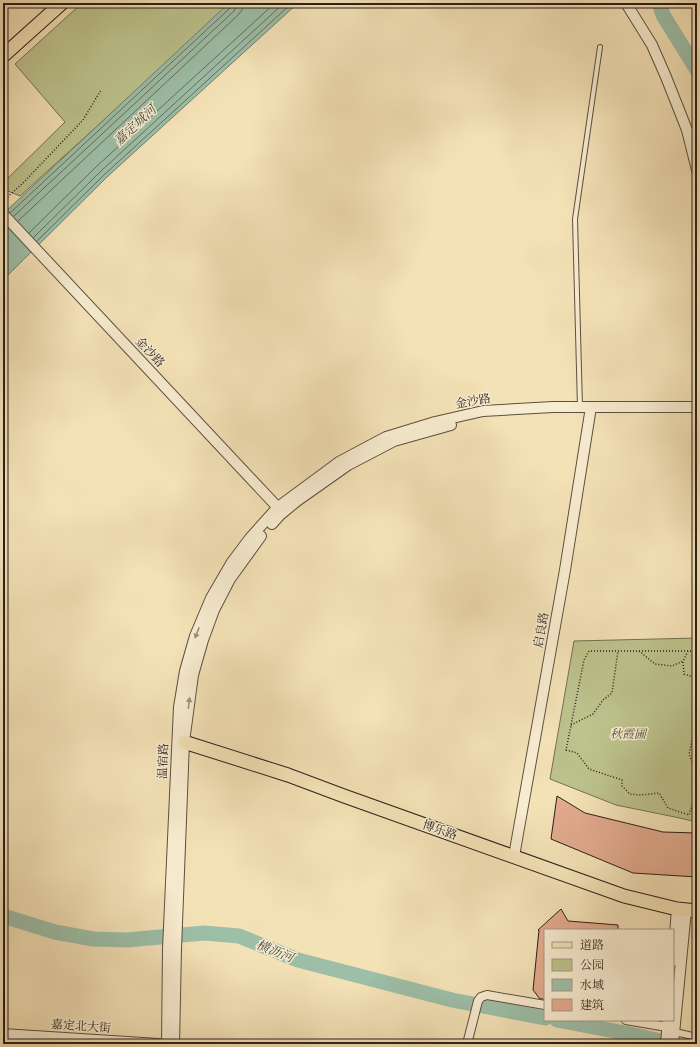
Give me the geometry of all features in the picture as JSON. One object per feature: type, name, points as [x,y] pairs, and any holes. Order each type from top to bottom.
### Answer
[{"type":"main road","points":[[3,46],[51,3]]},
{"type":"main road","points":[[3,56],[62,3]]},
{"type":"main road","name":"博乐路","points":[[184,742],[288,775],[624,896],[687,910]]},
{"type":"street","points":[[626,3],[652,45],[666,77],[687,130],[697,170]]},
{"type":"street","name":"金沙路","points":[[3,214],[280,510],[339,462],[386,437],[435,422],[483,411],[554,407],[580,407],[591,409],[697,407]]},
{"type":"street","points":[[173,926],[184,742],[193,675],[203,640],[214,610],[230,579],[280,510],[297,501],[348,465],[394,441],[471,419],[591,409],[697,414]]},
{"type":"street","name":"启良路","points":[[514,856],[591,409]]},
{"type":"street","name":"温宿路","points":[[167,1044],[173,926],[179,707],[185,671],[195,636],[211,598],[232,562],[250,538],[280,510]]},
{"type":"street","points":[[674,957],[687,910]]},
{"type":"street","points":[[674,1009],[687,910]]},
{"type":"street","points":[[172,949],[174,1044]]},
{"type":"street","points":[[467,1044],[480,999],[487,995],[544,1006]]},
{"type":"street","points":[[630,1021],[697,1037]]},
{"type":"street","points":[[666,1044],[671,1032],[672,1021]]},
{"type":"street","name":"嘉定北大街","points":[[3,1034],[158,1044]]},
{"type":"lane","points":[[580,407],[575,219],[600,47]]},
{"type":"path","points":[[3,200],[23,183],[83,120],[101,90]]},
{"type":"path","points":[[697,651],[589,651],[584,660],[566,750],[576,753],[590,769],[622,780],[622,786],[630,794],[641,795],[659,793],[668,808],[689,815],[697,790]]},
{"type":"path","points":[[571,725],[593,714],[603,700],[612,693],[618,651]]},
{"type":"path","points":[[639,651],[655,664],[672,666],[683,661]]},
{"type":"path","points":[[688,651],[683,661],[684,674],[697,678]]},
{"type":"path","points":[[697,730],[693,736],[689,754],[697,773]]},
{"type":"green space","points":[[82,3],[233,3],[20,196],[3,189],[3,183],[65,122],[15,64]]},
{"type":"green space","name":"秋霞圃","points":[[697,638],[697,822],[616,805],[550,779],[574,641]]},
{"type":"water","name":"嘉定城河","points":[[229,3],[298,3],[107,177],[3,280],[3,214]]},
{"type":"building","points":[[557,796],[585,813],[663,832],[697,833],[697,877],[633,873],[551,839]]},
{"type":"building","points":[[561,909],[568,921],[618,925],[618,929],[544,929],[544,999],[540,999],[533,990],[538,930]]},
{"type":"waterway","points":[[659,3],[663,15],[697,70]]},
{"type":"waterway","name":"横沥河","points":[[3,916],[55,932],[93,939],[127,940],[204,933],[239,936],[298,960],[452,1000],[544,1018]]},
{"type":"waterway","name":"横沥河","points":[[562,1021],[673,1044]]}]
